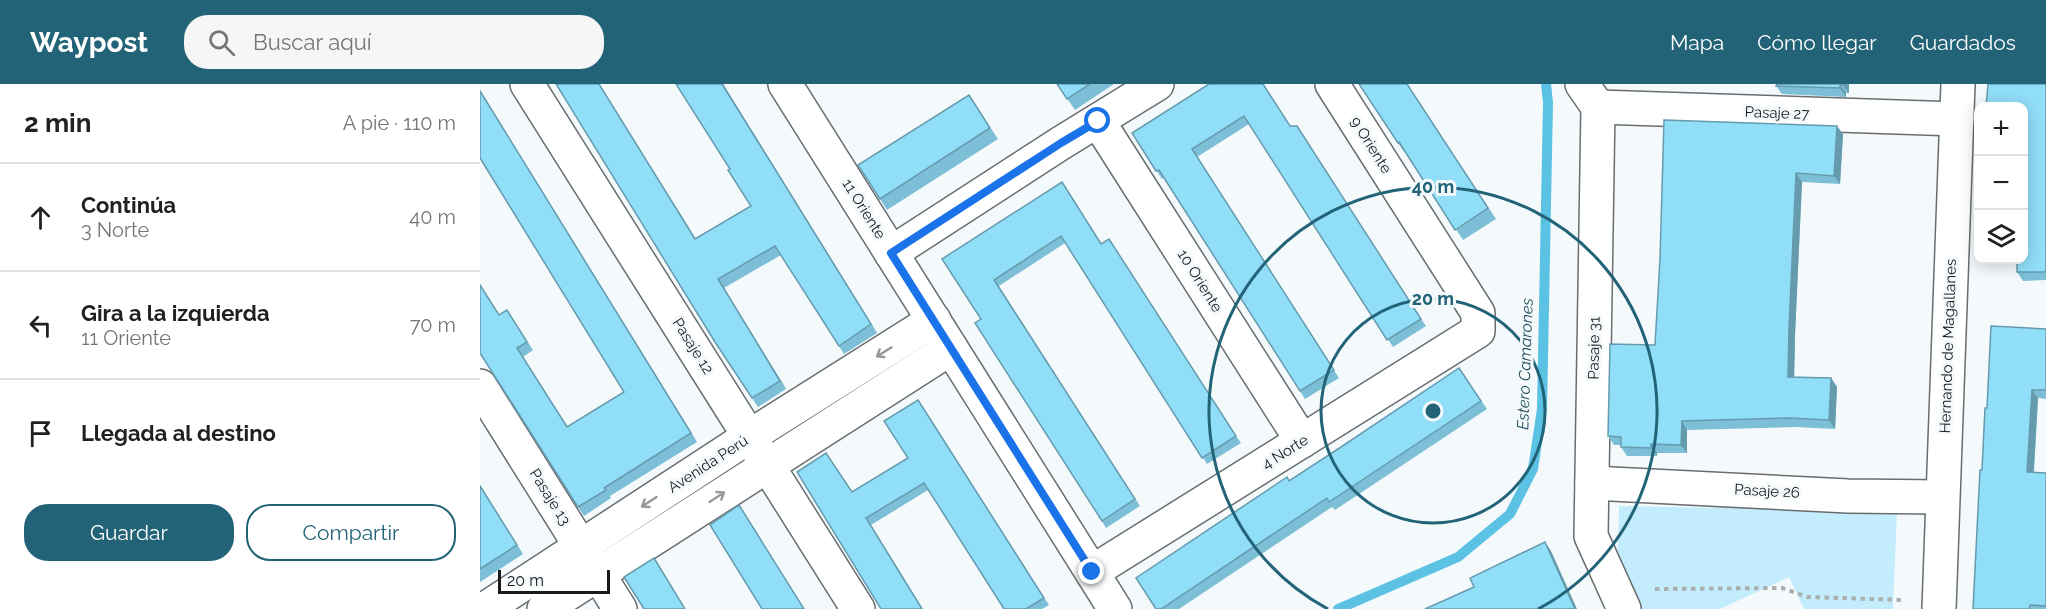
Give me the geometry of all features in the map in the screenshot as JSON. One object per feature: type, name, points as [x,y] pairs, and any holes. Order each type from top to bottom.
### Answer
[{"type":"street","name":"Pasaje 12","points":[[527,84],[858,609]]},
{"type":"street","name":"11 Oriente","points":[[785,84],[1115,609]]},
{"type":"street","points":[[891,253],[1157,84]]},
{"type":"street","name":"9 Oriente","points":[[1332,84],[1478,313],[1478,331]]},
{"type":"street","name":"Hernando de Magallanes","points":[[1939,605],[1958,84]]},
{"type":"street","name":"Pasaje 27","points":[[1590,95],[1957,119]]},
{"type":"street","name":"Pasaje 31","points":[[1590,95],[1591,537],[1620,599]]},
{"type":"street","name":"10 Oriente","points":[[1098,121],[1302,441]]},
{"type":"street","name":"Avenida Perú","points":[[485,609],[750,436],[934,320]]},
{"type":"street","name":"4 Norte","points":[[1092,572],[1478,331]]},
{"type":"street","points":[[544,609],[951,348]]},
{"type":"street","name":"Pasaje 13","points":[[480,386],[620,609]]},
{"type":"street","name":"Pasaje 26","points":[[1592,483],[1848,496],[1942,497]]},
{"type":"path","points":[[1620,599],[1782,588],[1808,597],[1939,605]]},
{"type":"shaded area","points":[[1619,506],[1897,511],[1893,609],[1804,609],[1789,577],[1720,609],[1631,609],[1617,579]]},
{"type":"building","points":[[556,84],[599,84],[695,239],[751,206],[676,84],[722,84],[871,324],[839,346],[775,246],[718,279],[780,381],[752,398]]},
{"type":"building","points":[[1057,84],[1090,84],[1067,99]]},
{"type":"building","points":[[1209,84],[1263,84],[1290,126],[1297,126],[1421,319],[1387,340],[1244,116],[1192,149],[1334,370],[1300,391],[1159,170],[1156,171],[1132,133]]},
{"type":"building","points":[[1359,84],[1407,84],[1488,208],[1455,230]]},
{"type":"building","points":[[1777,84],[1843,85],[1840,85],[1840,88],[1776,86]]},
{"type":"building","points":[[1988,84],[2046,84],[2046,272],[2017,272],[2017,264],[2028,264],[2028,102],[1986,102]]},
{"type":"building","points":[[480,91],[691,433],[578,507],[480,353],[480,285],[499,315],[507,310],[527,342],[517,348],[567,427],[624,392],[480,158]]},
{"type":"building","points":[[969,95],[990,128],[880,199],[858,165]]},
{"type":"building","points":[[1664,120],[1837,126],[1834,176],[1796,173],[1789,327],[1788,377],[1831,378],[1829,420],[1789,418],[1682,421],[1681,445],[1651,444],[1651,448],[1621,447],[1621,437],[1608,436],[1610,344],[1655,345]]},
{"type":"building","points":[[1062,182],[1101,244],[1109,239],[1236,436],[1202,458],[1061,236],[994,280],[1135,499],[1102,521],[975,323],[981,319],[942,259]]},
{"type":"building","points":[[1991,326],[2046,329],[2046,390],[2032,390],[2027,472],[2046,473],[2046,606],[2030,605],[2029,609],[1973,609],[1980,470],[1982,470],[1985,408],[1987,408]]},
{"type":"building","points":[[1459,368],[1481,401],[1329,502],[1327,498],[1161,609],[1156,609],[1136,578],[1287,477],[1289,481]]},
{"type":"building","points":[[918,400],[1044,598],[1026,609],[1004,609],[924,483],[866,518],[922,609],[881,609],[797,472],[826,453],[852,492],[908,458],[884,421]]},
{"type":"building","points":[[480,486],[517,545],[480,569]]},
{"type":"building","points":[[739,505],[804,609],[762,609],[710,525]]},
{"type":"building","points":[[1545,542],[1575,609],[1425,609],[1474,587],[1470,578]]},
{"type":"building","points":[[654,558],[685,609],[644,609],[624,577]]},
{"type":"waterway","name":"Estero Camarones","points":[[1338,609],[1458,557],[1510,514],[1533,469],[1542,409],[1548,103],[1546,84]]},
{"type":"route","points":[[1092,572],[891,253],[1098,121]]}]
